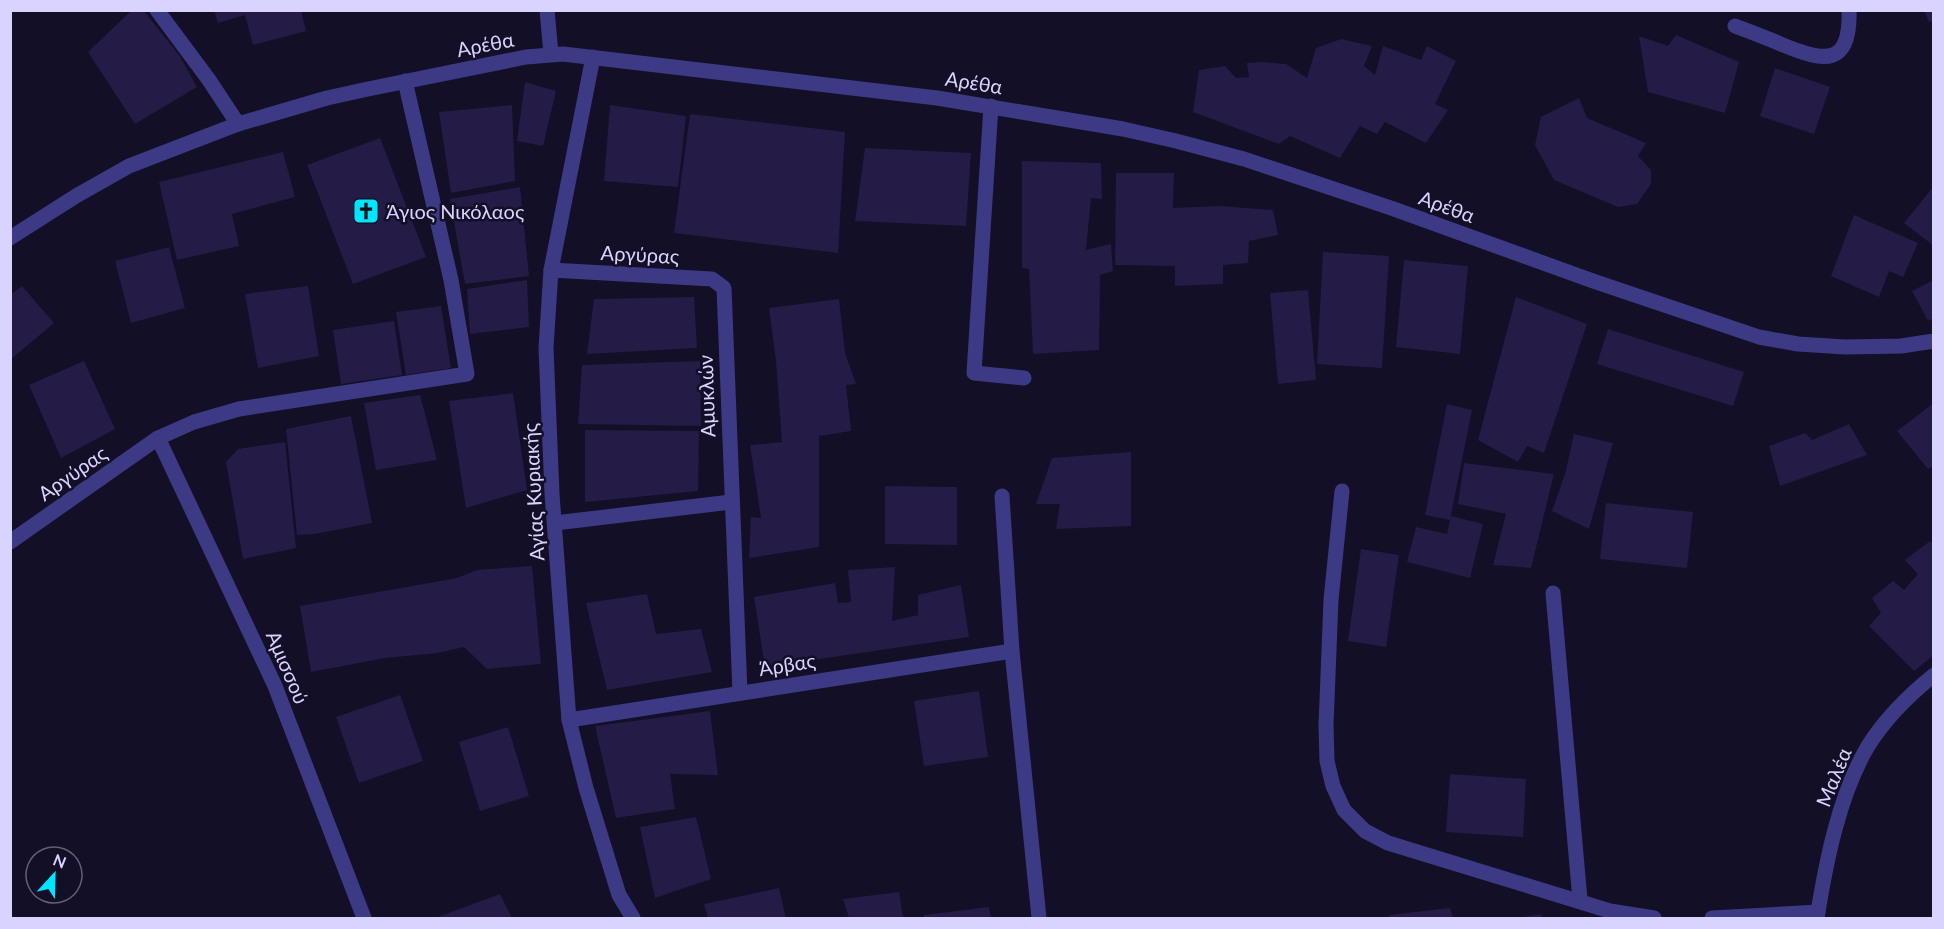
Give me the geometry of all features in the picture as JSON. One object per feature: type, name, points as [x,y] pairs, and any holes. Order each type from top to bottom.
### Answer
[{"type":"street","points":[[158,10],[209,80],[237,124]]},
{"type":"street","points":[[547,10],[551,54]]},
{"type":"street","points":[[1735,26],[1805,54],[1826,57],[1836,54],[1846,41],[1849,10]]},
{"type":"street","name":"Αρέθα","points":[[10,238],[129,166],[237,124],[327,98],[526,57],[551,54],[882,91],[991,106],[1123,129],[1244,159],[1759,337],[1797,344],[1857,348],[1901,346],[1934,341]]},
{"type":"street","name":"Αγίας Κυριακής","points":[[593,57],[550,270],[546,348],[552,494],[569,720],[586,788],[619,895],[633,918]]},
{"type":"street","name":"Αργύρας","points":[[10,542],[158,438],[194,422],[239,409],[467,374],[451,280],[405,81]]},
{"type":"street","points":[[991,106],[975,374],[1024,378]]},
{"type":"street","name":"Αργύρας","points":[[550,270],[712,279],[724,288]]},
{"type":"street","name":"Αμυκλών","points":[[724,288],[740,693]]},
{"type":"street","name":"Αμισσού","points":[[158,438],[275,686],[364,918]]},
{"type":"street","points":[[1342,491],[1331,600],[1326,725],[1327,761],[1333,786],[1344,810],[1365,831],[1388,843],[1628,915],[1654,918]]},
{"type":"street","points":[[1002,496],[1012,651],[1039,918]]},
{"type":"street","points":[[555,523],[731,502]]},
{"type":"street","points":[[1553,593],[1580,900]]},
{"type":"street","name":"Άρβας","points":[[569,720],[1012,651]]},
{"type":"street","name":"Μαλέα","points":[[1817,915],[1839,817],[1860,761],[1887,721],[1934,675]]},
{"type":"street","points":[[1712,918],[1817,915]]},
{"type":"building","points":[[132,10],[143,10],[179,55],[197,87],[135,124],[88,52]]},
{"type":"building","points":[[214,10],[301,10],[306,31],[253,45],[245,15],[218,23]]},
{"type":"building","points":[[1924,10],[1934,10],[1934,21],[1929,22]]},
{"type":"building","points":[[1676,35],[1739,62],[1725,113],[1648,92],[1639,36],[1668,46]]},
{"type":"building","points":[[1341,39],[1372,46],[1364,66],[1375,75],[1383,46],[1421,60],[1427,46],[1456,61],[1435,104],[1448,110],[1426,143],[1385,122],[1377,134],[1360,126],[1340,158],[1290,136],[1279,144],[1193,112],[1199,70],[1225,66],[1236,78],[1249,77],[1247,63],[1262,62],[1286,64],[1307,78],[1316,48]]},
{"type":"building","points":[[1775,68],[1830,87],[1814,134],[1760,116]]},
{"type":"building","points":[[525,82],[556,91],[543,146],[517,141]]},
{"type":"building","points":[[1579,98],[1587,118],[1646,143],[1638,156],[1651,170],[1651,184],[1637,204],[1618,207],[1554,180],[1535,145],[1541,117]]},
{"type":"building","points":[[512,105],[515,181],[451,193],[439,112]]},
{"type":"building","points":[[610,105],[686,116],[678,187],[604,181]]},
{"type":"building","points":[[690,114],[845,132],[838,253],[674,233]]},
{"type":"building","name":"Άγιος Νικόλαος","points":[[380,138],[426,257],[353,284],[307,165]]},
{"type":"building","points":[[865,148],[971,153],[966,226],[855,221]]},
{"type":"building","points":[[283,152],[295,197],[232,214],[239,246],[177,260],[159,182]]},
{"type":"building","points":[[1022,161],[1101,163],[1102,199],[1091,198],[1086,250],[1111,244],[1113,271],[1100,275],[1099,350],[1033,354],[1029,269],[1022,268]]},
{"type":"building","points":[[1116,173],[1174,173],[1173,208],[1220,206],[1273,210],[1278,235],[1249,241],[1248,263],[1223,265],[1223,284],[1175,286],[1175,266],[1115,265]]},
{"type":"building","points":[[1934,186],[1934,246],[1904,223]]},
{"type":"building","points":[[520,187],[529,276],[465,284],[450,199]]},
{"type":"building","points":[[1854,215],[1918,243],[1903,277],[1889,271],[1879,297],[1831,276]]},
{"type":"building","points":[[169,247],[185,308],[131,323],[115,261]]},
{"type":"building","points":[[1323,252],[1389,256],[1382,368],[1317,364]]},
{"type":"building","points":[[1404,260],[1468,266],[1460,354],[1396,347]]},
{"type":"building","points":[[527,280],[529,327],[470,334],[467,289]]},
{"type":"building","points":[[1934,280],[1934,318],[1928,321],[1912,291]]},
{"type":"building","points":[[22,286],[54,323],[10,360],[10,295]]},
{"type":"building","points":[[308,286],[319,356],[258,368],[245,294]]},
{"type":"building","points":[[1308,290],[1316,380],[1278,384],[1270,293]]},
{"type":"building","points":[[694,297],[697,348],[587,354],[594,299]]},
{"type":"building","points":[[1516,297],[1587,324],[1544,453],[1527,446],[1518,462],[1478,440]]},
{"type":"building","points":[[839,299],[845,353],[856,384],[846,385],[851,431],[819,436],[819,547],[749,558],[751,517],[761,518],[750,445],[782,442],[776,361],[769,308]]},
{"type":"building","points":[[441,306],[451,368],[406,375],[396,312]]},
{"type":"building","points":[[394,321],[402,375],[341,384],[333,330]]},
{"type":"building","points":[[1608,329],[1744,372],[1733,406],[1597,364]]},
{"type":"building","points":[[84,361],[115,429],[61,458],[29,385]]},
{"type":"building","points":[[700,361],[701,426],[578,424],[582,365]]},
{"type":"building","points":[[513,393],[527,490],[466,508],[449,401]]},
{"type":"building","points":[[420,395],[437,460],[376,470],[364,403]]},
{"type":"building","points":[[1934,403],[1934,465],[1928,469],[1897,431]]},
{"type":"building","points":[[1447,404],[1472,410],[1450,520],[1425,515]]},
{"type":"building","points":[[351,416],[372,523],[315,534],[297,535],[286,429]]},
{"type":"building","points":[[1849,424],[1867,455],[1780,486],[1769,446],[1805,433],[1812,440]]},
{"type":"building","points":[[585,430],[699,431],[698,491],[585,502]]},
{"type":"building","points":[[1574,434],[1613,443],[1589,529],[1552,511],[1565,474]]},
{"type":"building","points":[[285,442],[296,548],[243,559],[226,462],[238,449]]},
{"type":"building","points":[[1131,452],[1131,526],[1056,529],[1060,504],[1036,504],[1052,458]]},
{"type":"building","points":[[1464,463],[1554,474],[1531,568],[1493,565],[1506,514],[1458,504]]},
{"type":"building","points":[[885,486],[957,487],[957,545],[885,544]]},
{"type":"building","points":[[1606,503],[1693,512],[1687,568],[1600,559]]},
{"type":"building","points":[[1451,516],[1483,524],[1470,578],[1407,562],[1416,527],[1447,534]]},
{"type":"building","points":[[1930,541],[1934,546],[1934,655],[1914,671],[1869,626],[1881,613],[1872,598],[1893,581],[1904,590],[1918,574],[1905,560]]},
{"type":"building","points":[[1361,549],[1399,555],[1386,647],[1348,641]]},
{"type":"building","points":[[532,566],[541,664],[487,669],[464,647],[438,653],[385,658],[311,672],[300,606],[457,578],[477,570]]},
{"type":"building","points":[[895,567],[892,621],[918,615],[918,595],[961,585],[969,637],[765,667],[754,597],[835,583],[838,603],[851,602],[848,570]]},
{"type":"building","points":[[647,594],[656,634],[701,629],[712,672],[607,690],[586,603]]},
{"type":"building","points":[[979,691],[988,757],[924,766],[914,701]]},
{"type":"building","points":[[400,695],[423,761],[359,783],[336,717]]},
{"type":"building","points":[[710,711],[718,775],[670,774],[675,809],[616,818],[595,726]]},
{"type":"building","points":[[508,727],[529,796],[480,811],[459,742]]},
{"type":"building","points":[[1450,774],[1526,779],[1523,837],[1446,832]]},
{"type":"building","points":[[696,817],[711,879],[655,898],[640,827]]},
{"type":"building","points":[[779,888],[786,918],[708,918],[704,904]]},
{"type":"building","points":[[899,892],[903,918],[849,918],[843,899]]},
{"type":"building","points":[[500,894],[512,918],[435,918]]},
{"type":"building","points":[[989,907],[991,918],[924,918],[924,915]]},
{"type":"building","points":[[1450,908],[1453,918],[1390,918],[1389,915]]},
{"type":"building","points":[[1541,914],[1542,918],[1523,918],[1523,917]]},
{"type":"place","name":"Άγιος Νικόλαος","points":[[366,211]]}]
